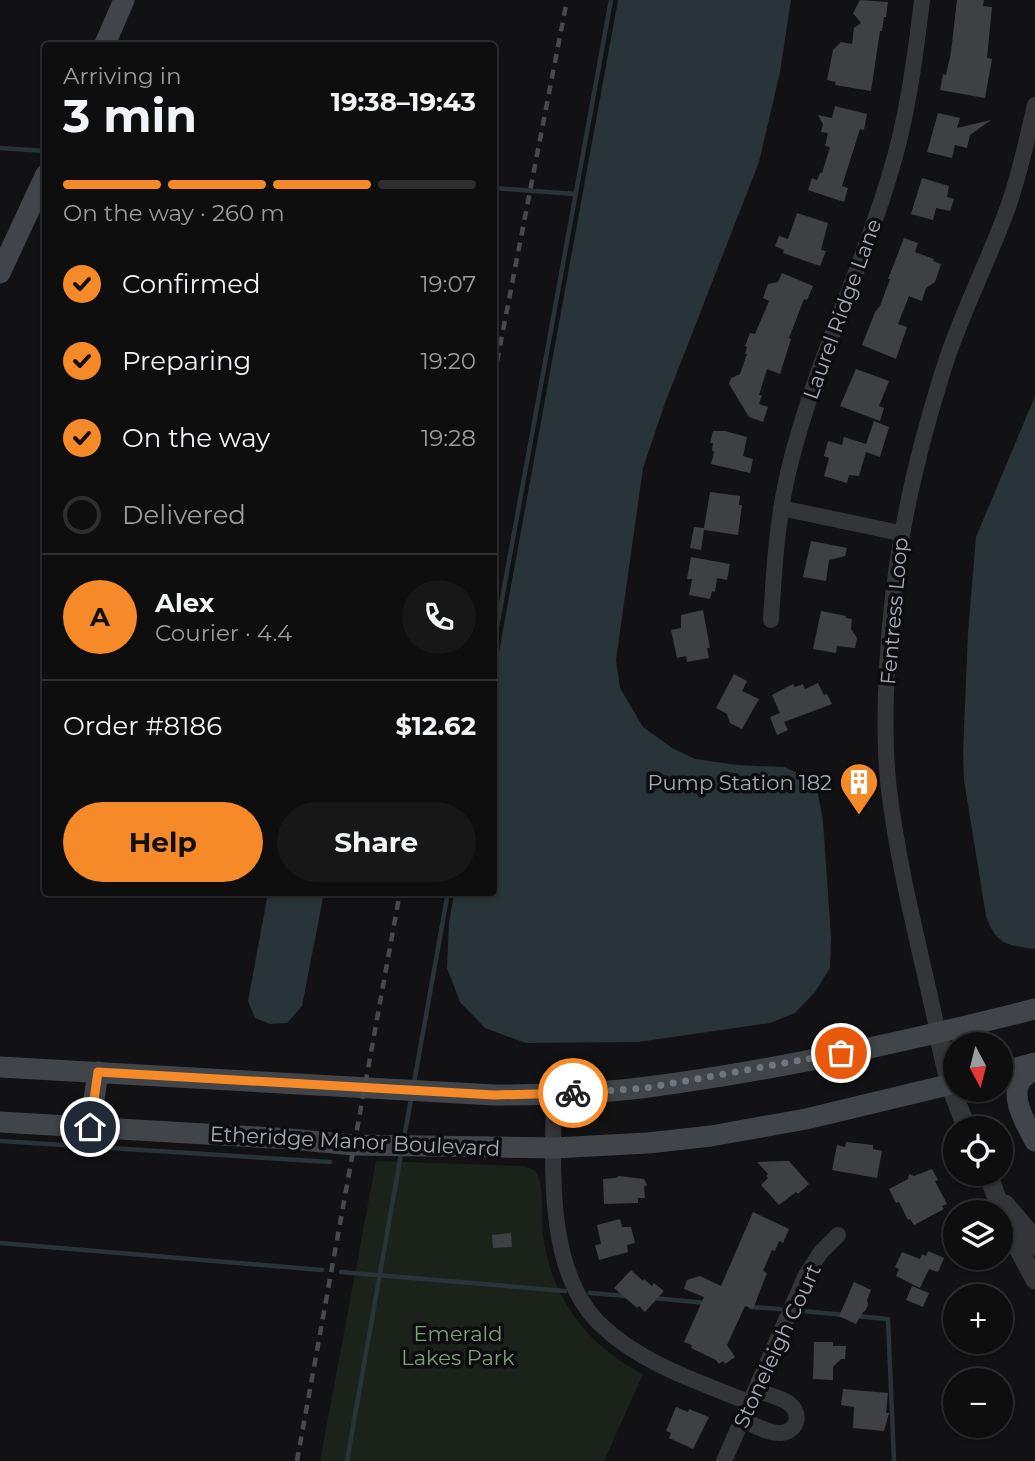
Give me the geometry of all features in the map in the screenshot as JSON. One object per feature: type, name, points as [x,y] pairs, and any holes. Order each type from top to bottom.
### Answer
[{"type":"main road","points":[[106,42],[124,0]]},
{"type":"main road","points":[[0,273],[42,183]]},
{"type":"main road","points":[[0,1067],[494,1095],[554,1095],[646,1088],[793,1063],[938,1034],[1035,1009]]},
{"type":"main road","points":[[1013,1069],[1035,1063]]},
{"type":"main road","points":[[1035,1069],[1022,1080],[1017,1090],[1017,1101],[1035,1142]]},
{"type":"main road","points":[[90,1127],[98,1072]]},
{"type":"main road","name":"Etheridge Manor Boulevard","points":[[0,1122],[354,1145],[554,1148],[648,1143],[711,1136],[806,1119],[943,1086]]},
{"type":"street","name":"Laurel Ridge Lane","points":[[771,620],[775,543],[788,474],[805,412],[890,175],[915,56],[922,0]]},
{"type":"street","name":"Fentress Loop","points":[[943,1051],[910,909],[889,789],[886,702],[889,625],[900,533],[942,371],[1008,207],[1024,157],[1035,105]]},
{"type":"street","points":[[781,508],[900,533]]},
{"type":"street","points":[[554,1095],[557,1213],[562,1250],[570,1279],[583,1303],[599,1323],[647,1358],[695,1381],[788,1403],[795,1410],[797,1419],[794,1427],[787,1432],[776,1433],[743,1420]]},
{"type":"street","points":[[993,1186],[1010,1233],[1035,1280]]},
{"type":"street","points":[[997,1195],[1027,1230],[1035,1245]]},
{"type":"street","name":"Stoneleigh Court","points":[[724,1461],[806,1275],[821,1252],[838,1235]]},
{"type":"green space","name":"Emerald Lakes Park","points":[[376,1161],[524,1166],[538,1175],[547,1258],[563,1299],[589,1334],[605,1349],[643,1374],[604,1461],[320,1461]]},
{"type":"shaded area","points":[[618,0],[791,0],[780,72],[759,162],[665,403],[643,468],[616,660],[620,688],[643,727],[672,748],[695,759],[738,765],[784,767],[805,776],[818,794],[823,821],[831,937],[830,968],[815,992],[795,1013],[770,1023],[638,1042],[526,1043],[485,1028],[460,1002],[447,968],[454,896],[497,896],[497,663]]},
{"type":"shaded area","points":[[1035,396],[1034,949],[1003,942],[986,916],[964,780],[963,752],[968,633],[976,537]]},
{"type":"shaded area","points":[[267,896],[323,896],[302,1006],[287,1023],[270,1024],[255,1018],[248,1001]]},
{"type":"building","points":[[860,0],[888,2],[880,31],[871,91],[835,85],[836,82],[827,80],[833,50],[841,42],[852,44],[854,28],[861,23],[853,13]]},
{"type":"building","points":[[957,0],[984,0],[983,6],[992,7],[987,58],[992,59],[985,98],[940,90],[951,52]]},
{"type":"building","points":[[835,106],[867,114],[864,130],[860,129],[842,186],[848,188],[844,202],[808,190],[812,178],[817,180],[822,173],[830,147],[825,146],[828,133],[821,132],[823,124],[818,115],[832,118]]},
{"type":"building","points":[[938,113],[960,118],[957,128],[991,120],[970,135],[967,148],[955,145],[952,158],[927,152]]},
{"type":"building","points":[[922,178],[949,186],[947,197],[954,199],[950,211],[936,208],[933,220],[911,214]]},
{"type":"building","points":[[797,213],[828,223],[821,250],[826,251],[820,266],[783,253],[784,250],[775,246],[779,236],[788,239]]},
{"type":"building","points":[[904,238],[918,243],[915,252],[941,264],[935,282],[926,288],[922,301],[909,296],[898,324],[907,327],[896,359],[862,345],[880,306]]},
{"type":"building","points":[[782,273],[813,286],[807,300],[804,299],[789,338],[791,339],[780,374],[767,369],[759,395],[762,395],[759,404],[768,407],[763,422],[749,417],[729,384],[731,378],[740,374],[750,333],[755,334],[769,301],[763,298],[768,284],[778,282]]},
{"type":"building","points":[[856,369],[889,381],[879,406],[884,408],[880,421],[840,406]]},
{"type":"building","points":[[874,421],[889,427],[880,457],[866,452],[859,476],[849,475],[847,483],[824,476],[829,458],[824,456],[828,441],[842,445],[844,437],[866,444]]},
{"type":"building","points":[[713,431],[747,437],[743,456],[753,459],[750,473],[711,464],[714,452],[713,443],[710,443]]},
{"type":"building","points":[[710,492],[740,496],[739,505],[742,505],[738,535],[704,530],[701,550],[690,548],[694,527],[704,528]]},
{"type":"building","points":[[811,541],[847,548],[845,556],[829,560],[826,581],[803,577]]},
{"type":"building","points":[[691,557],[730,564],[727,580],[717,578],[715,592],[712,591],[710,599],[689,595],[692,579],[687,579]]},
{"type":"building","points":[[703,610],[710,648],[707,648],[709,658],[687,662],[686,656],[677,658],[671,630],[681,628],[681,615]]},
{"type":"building","points":[[821,611],[852,619],[851,629],[857,638],[855,648],[837,646],[836,653],[813,649]]},
{"type":"building","points":[[734,674],[747,681],[742,691],[759,699],[742,729],[730,723],[727,714],[716,708]]},
{"type":"building","points":[[818,683],[832,704],[784,722],[788,730],[777,735],[770,717],[780,713],[772,695],[793,684],[795,687],[803,684],[805,689]]},
{"type":"building","points":[[846,1142],[873,1145],[873,1149],[882,1151],[877,1178],[832,1170],[837,1145],[845,1147]]},
{"type":"building","points":[[789,1161],[809,1184],[779,1205],[761,1185],[768,1178],[768,1174],[757,1162]]},
{"type":"building","points":[[932,1169],[945,1200],[943,1210],[914,1225],[908,1220],[899,1202],[896,1203],[889,1189],[908,1179],[909,1174],[914,1176]]},
{"type":"building","points":[[619,1176],[644,1179],[647,1185],[644,1187],[645,1198],[638,1198],[638,1203],[604,1204],[603,1179]]},
{"type":"building","points":[[753,1212],[789,1229],[783,1243],[779,1241],[775,1251],[772,1250],[763,1271],[767,1273],[753,1309],[745,1306],[727,1345],[735,1357],[725,1364],[723,1361],[719,1364],[684,1342],[704,1297],[684,1289],[687,1280],[700,1276],[721,1286]]},
{"type":"building","points":[[620,1219],[622,1227],[631,1227],[635,1243],[627,1245],[628,1252],[599,1260],[595,1245],[601,1244],[597,1225]]},
{"type":"building","points":[[511,1233],[512,1247],[493,1248],[492,1235]]},
{"type":"building","points":[[928,1251],[943,1258],[943,1260],[938,1272],[929,1269],[920,1288],[896,1276],[899,1269],[895,1267],[902,1252],[920,1259],[922,1254],[926,1256]]},
{"type":"building","points":[[631,1270],[643,1281],[644,1279],[652,1286],[654,1283],[664,1291],[645,1312],[614,1288]]},
{"type":"building","points":[[854,1282],[871,1290],[868,1305],[856,1324],[839,1316]]},
{"type":"building","points":[[912,1286],[929,1293],[923,1307],[906,1300]]},
{"type":"building","points":[[814,1342],[833,1342],[833,1346],[846,1346],[845,1359],[841,1359],[833,1367],[833,1380],[813,1379]]},
{"type":"building","points":[[843,1389],[888,1393],[886,1413],[889,1413],[884,1431],[853,1428],[854,1407],[841,1405]]},
{"type":"building","points":[[676,1407],[709,1417],[693,1449],[669,1438],[671,1433],[666,1431]]},
{"type":"waterway","points":[[497,627],[611,0]]},
{"type":"waterway","points":[[0,148],[42,151]]},
{"type":"waterway","points":[[497,188],[575,194]]},
{"type":"waterway","points":[[414,1083],[447,896]]},
{"type":"waterway","points":[[404,1138],[411,1099]]},
{"type":"waterway","points":[[0,1141],[330,1162]]},
{"type":"waterway","points":[[347,1461],[401,1154]]},
{"type":"waterway","points":[[0,1243],[322,1270]]},
{"type":"waterway","points":[[341,1272],[565,1291]]},
{"type":"waterway","points":[[590,1293],[627,1296]]},
{"type":"waterway","points":[[653,1298],[707,1303]]},
{"type":"waterway","points":[[751,1307],[780,1309]]},
{"type":"waterway","points":[[803,1311],[844,1315]]},
{"type":"waterway","points":[[856,1316],[888,1319],[894,1461]]},
{"type":"railway","points":[[497,362],[567,0]]},
{"type":"railway","points":[[297,1461],[399,896]]},
{"type":"way so far","points":[[573,1093],[646,1088],[841,1053]]},
{"type":"place","name":"Pump Station 182","points":[[859,816]]},
{"type":"route","points":[[90,1127],[98,1072],[494,1095],[573,1093]]}]
